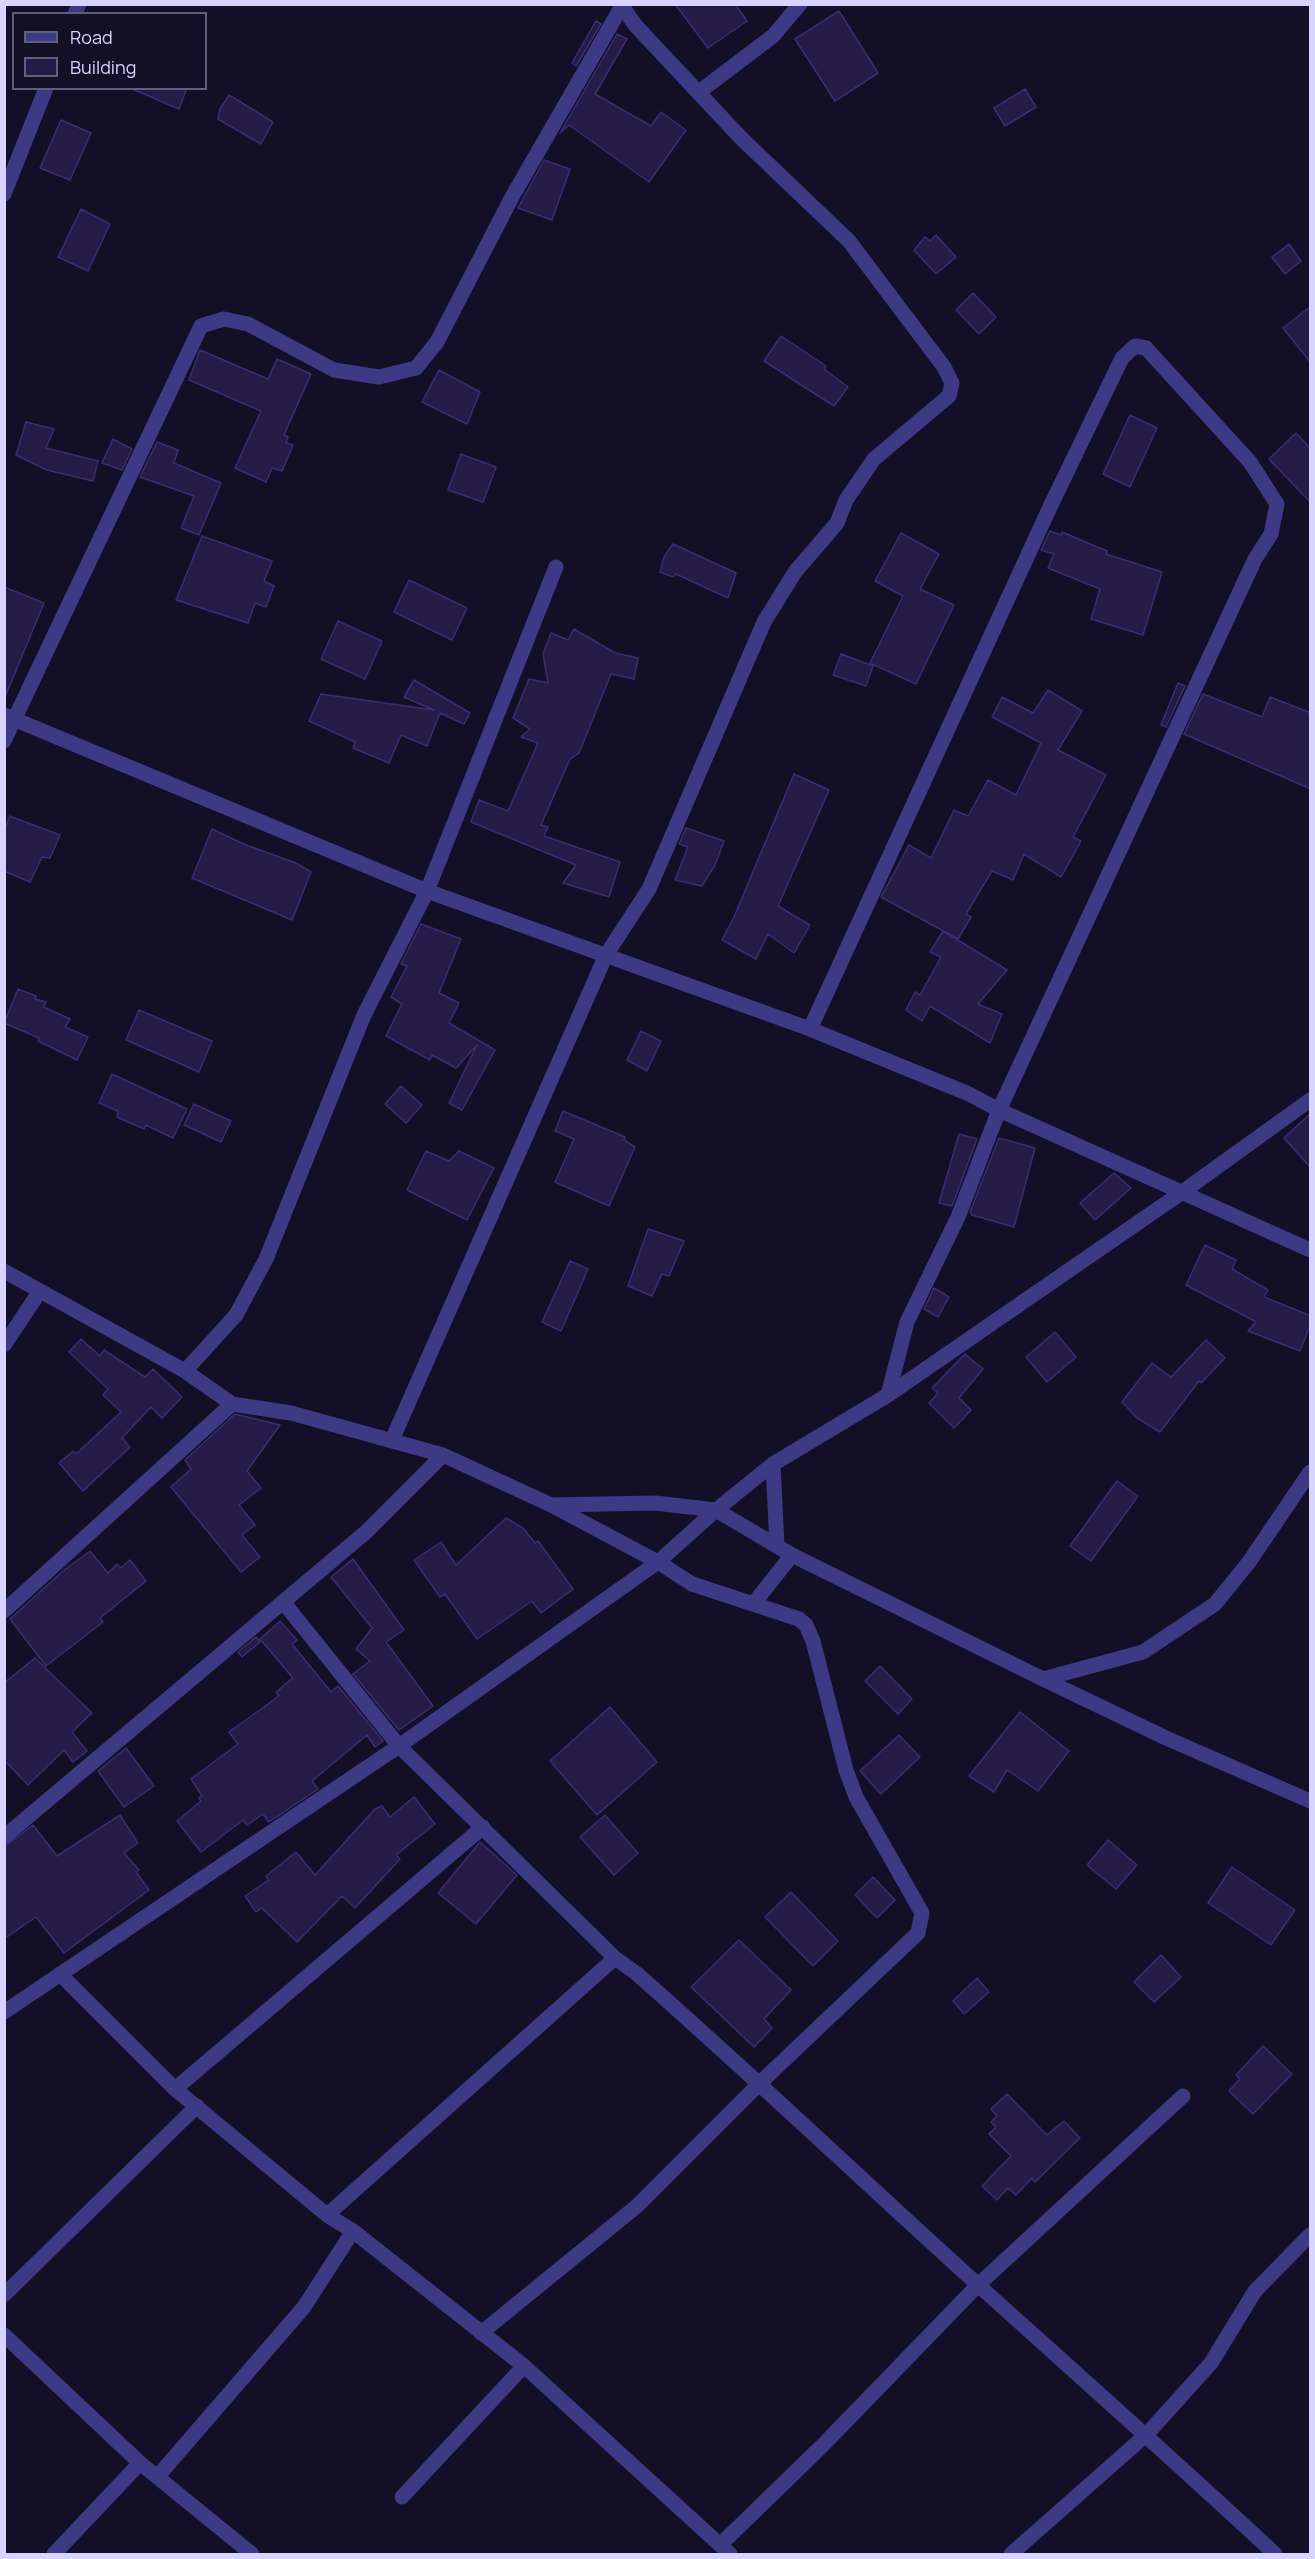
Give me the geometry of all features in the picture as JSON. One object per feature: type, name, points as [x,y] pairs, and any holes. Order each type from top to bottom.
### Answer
[{"type":"street","points":[[699,92],[773,36],[800,4]]},
{"type":"street","points":[[4,741],[9,717],[201,326],[224,319],[248,324],[334,370],[379,377],[416,368],[437,342],[512,197],[621,5],[635,25],[742,139],[849,241],[944,367],[952,383],[949,396],[874,459],[846,500],[837,523],[795,572],[764,622],[649,889],[606,954],[392,1440]]},
{"type":"street","points":[[4,194],[45,90]]},
{"type":"street","points":[[810,1029],[1050,507],[1122,358],[1134,346],[1146,348],[1250,462],[1277,504],[1271,534],[1256,560],[999,1110],[958,1217],[907,1322],[888,1395]]},
{"type":"street","points":[[185,1371],[236,1315],[266,1259],[364,1015],[427,891],[556,567]]},
{"type":"street","points":[[9,717],[427,891],[810,1029],[969,1094],[999,1110],[1311,1250]]},
{"type":"street","points":[[5,2011],[399,1746],[658,1562],[716,1510],[773,1464],[888,1395],[1181,1193],[1311,1100]]},
{"type":"street","points":[[4,1271],[185,1371],[232,1404],[291,1413],[443,1455],[551,1505],[658,1562],[692,1584],[787,1614],[806,1625],[813,1641],[846,1770],[872,1826],[922,1913],[922,1923],[918,1933],[761,2082],[637,2206],[482,2333]]},
{"type":"street","points":[[4,1345],[40,1292]]},
{"type":"street","points":[[4,1611],[232,1404]]},
{"type":"street","points":[[4,1837],[284,1604],[366,1532],[443,1455]]},
{"type":"street","points":[[773,1464],[777,1546]]},
{"type":"street","points":[[1043,1679],[1143,1652],[1215,1604],[1249,1562],[1311,1472]]},
{"type":"street","points":[[551,1505],[655,1503],[716,1510],[792,1555],[1043,1679],[1166,1738],[1311,1801]]},
{"type":"street","points":[[754,1603],[792,1555]]},
{"type":"street","points":[[284,1604],[399,1746],[615,1958],[636,1973],[761,2082],[978,2285],[1147,2434],[1275,2554]]},
{"type":"street","points":[[175,2089],[483,1827]]},
{"type":"street","points":[[327,2215],[615,1958]]},
{"type":"street","points":[[60,1974],[175,2089],[327,2215],[352,2231],[524,2366],[725,2550],[978,2285],[1184,2096]]},
{"type":"street","points":[[4,2295],[197,2106]]},
{"type":"street","points":[[158,2476],[304,2307],[352,2231]]},
{"type":"street","points":[[1011,2554],[1147,2434],[1211,2363],[1255,2291],[1311,2235]]},
{"type":"street","points":[[4,2335],[140,2463],[252,2554]]},
{"type":"street","points":[[402,2497],[524,2366]]},
{"type":"street","points":[[54,2554],[140,2463]]},
{"type":"building","points":[[675,4],[735,4],[747,21],[708,48]]},
{"type":"building","points":[[839,11],[878,73],[835,101],[795,39]]},
{"type":"building","points":[[596,21],[601,24],[576,66],[572,63]]},
{"type":"building","points":[[617,34],[627,39],[595,94],[651,126],[661,112],[686,130],[649,182],[569,125],[560,133]]},
{"type":"building","points":[[1025,89],[1036,107],[1005,126],[994,108]]},
{"type":"building","points":[[135,90],[186,90],[179,109]]},
{"type":"building","points":[[229,95],[273,122],[261,144],[218,119],[220,109]]},
{"type":"building","points":[[61,120],[91,133],[70,180],[40,168]]},
{"type":"building","points":[[544,160],[570,169],[552,220],[518,208]]},
{"type":"building","points":[[81,209],[110,224],[88,271],[58,257]]},
{"type":"building","points":[[936,235],[956,257],[936,274],[914,250],[925,237],[930,241]]},
{"type":"building","points":[[1289,244],[1301,261],[1285,274],[1272,257]]},
{"type":"building","points":[[973,293],[996,317],[979,334],[956,310]]},
{"type":"building","points":[[1311,306],[1311,363],[1283,328]]},
{"type":"building","points":[[781,336],[826,366],[824,369],[848,387],[834,406],[764,361]]},
{"type":"building","points":[[200,350],[268,379],[277,359],[311,374],[284,435],[288,437],[286,443],[293,445],[282,471],[272,468],[266,482],[235,468],[261,411],[189,380]]},
{"type":"building","points":[[439,370],[480,392],[467,424],[422,402]]},
{"type":"building","points":[[1130,415],[1157,428],[1130,487],[1103,474]]},
{"type":"building","points":[[26,422],[54,429],[46,448],[98,461],[93,481],[47,470],[16,455]]},
{"type":"building","points":[[1296,433],[1311,449],[1311,503],[1269,459]]},
{"type":"building","points":[[113,439],[132,449],[122,470],[102,463]]},
{"type":"building","points":[[157,442],[178,450],[174,463],[221,483],[199,535],[181,528],[194,496],[140,477]]},
{"type":"building","points":[[461,454],[496,467],[483,502],[448,490]]},
{"type":"building","points":[[1050,531],[1061,535],[1062,532],[1107,551],[1106,554],[1162,572],[1143,635],[1091,619],[1100,589],[1048,568],[1054,554],[1041,550]]},
{"type":"building","points":[[901,533],[939,554],[920,589],[954,605],[916,684],[870,663],[903,596],[875,581]]},
{"type":"building","points":[[202,536],[272,561],[264,581],[274,586],[266,607],[255,603],[248,623],[176,600]]},
{"type":"building","points":[[673,544],[736,573],[728,598],[676,574],[673,577],[660,572],[664,557]]},
{"type":"building","points":[[409,580],[467,608],[452,640],[394,612]]},
{"type":"building","points":[[4,587],[44,603],[5,697],[4,697]]},
{"type":"building","points":[[338,621],[382,641],[365,679],[321,659]]},
{"type":"building","points":[[574,629],[615,653],[638,658],[634,679],[611,674],[579,753],[570,759],[541,825],[548,827],[544,836],[620,862],[609,897],[563,883],[576,865],[471,822],[479,800],[508,811],[538,743],[521,737],[530,729],[513,718],[529,679],[548,683],[543,654],[551,633],[568,640]]},
{"type":"building","points":[[841,654],[873,666],[866,686],[833,675]]},
{"type":"building","points":[[414,680],[470,713],[464,724],[440,713],[427,746],[401,735],[389,763],[353,748],[355,742],[309,721],[321,694],[434,710],[404,697]]},
{"type":"building","points":[[1178,683],[1185,686],[1166,727],[1161,725]]},
{"type":"building","points":[[1048,690],[1082,711],[1058,750],[1106,775],[1073,837],[1081,841],[1061,877],[1024,854],[1013,880],[992,871],[966,914],[971,917],[958,939],[881,897],[909,845],[931,858],[954,810],[968,816],[988,780],[1016,795],[1041,743],[992,717],[1002,697],[1033,713]]},
{"type":"building","points":[[1203,694],[1262,717],[1270,697],[1311,713],[1311,789],[1184,734]]},
{"type":"building","points":[[794,774],[829,790],[778,906],[810,925],[794,953],[768,934],[756,959],[722,940],[734,917]]},
{"type":"building","points":[[10,816],[60,835],[50,858],[42,857],[30,882],[4,871],[4,830]]},
{"type":"building","points":[[686,828],[724,841],[715,865],[702,886],[675,880],[688,847],[679,844]]},
{"type":"building","points":[[212,829],[246,845],[296,863],[311,872],[292,920],[192,878]]},
{"type":"building","points":[[421,924],[461,939],[439,993],[459,1003],[449,1023],[495,1050],[462,1110],[449,1103],[477,1045],[456,1068],[432,1055],[430,1060],[386,1036],[402,1004],[391,997],[407,966],[401,964]]},
{"type":"building","points":[[943,931],[1007,970],[978,1004],[1002,1014],[990,1043],[930,1006],[922,1021],[906,1010],[915,992],[920,995],[941,957],[930,952]]},
{"type":"building","points":[[18,989],[36,996],[35,999],[46,1002],[44,1007],[70,1019],[65,1027],[88,1037],[77,1060],[38,1041],[39,1038],[4,1023]]},
{"type":"building","points":[[139,1010],[212,1041],[199,1072],[126,1040]]},
{"type":"building","points":[[641,1031],[661,1041],[647,1071],[627,1060]]},
{"type":"building","points":[[112,1074],[187,1109],[173,1138],[146,1125],[144,1129],[117,1117],[118,1111],[99,1103]]},
{"type":"building","points":[[401,1086],[422,1105],[406,1123],[385,1104]]},
{"type":"building","points":[[194,1104],[231,1121],[221,1142],[184,1125]]},
{"type":"building","points":[[563,1111],[625,1137],[624,1140],[635,1147],[609,1206],[555,1182],[574,1139],[555,1131]]},
{"type":"building","points":[[1311,1113],[1311,1168],[1284,1138]]},
{"type":"building","points":[[959,1134],[977,1139],[952,1206],[939,1203]]},
{"type":"building","points":[[999,1138],[1035,1148],[1014,1227],[972,1215],[970,1212]]},
{"type":"building","points":[[426,1151],[449,1161],[459,1151],[494,1168],[467,1220],[407,1190]]},
{"type":"building","points":[[1114,1173],[1131,1188],[1095,1220],[1080,1203]]},
{"type":"building","points":[[648,1229],[684,1241],[669,1276],[662,1274],[652,1296],[628,1286]]},
{"type":"building","points":[[1205,1245],[1236,1260],[1232,1269],[1268,1290],[1264,1297],[1311,1316],[1311,1323],[1300,1351],[1248,1331],[1256,1322],[1186,1285]]},
{"type":"building","points":[[570,1261],[588,1269],[561,1331],[542,1322]]},
{"type":"building","points":[[934,1288],[949,1297],[938,1317],[924,1309]]},
{"type":"building","points":[[1055,1332],[1076,1357],[1047,1382],[1026,1357]]},
{"type":"building","points":[[81,1339],[100,1356],[104,1350],[145,1377],[153,1369],[182,1397],[162,1418],[151,1407],[122,1438],[130,1447],[83,1491],[59,1463],[73,1451],[76,1454],[121,1412],[103,1395],[108,1389],[69,1352]]},
{"type":"building","points":[[1206,1340],[1225,1358],[1201,1383],[1199,1381],[1160,1432],[1137,1418],[1122,1402],[1152,1363],[1171,1377]]},
{"type":"building","points":[[965,1354],[983,1369],[959,1398],[971,1410],[954,1428],[929,1403],[938,1393],[932,1388]]},
{"type":"building","points":[[235,1414],[280,1425],[247,1471],[261,1488],[239,1505],[255,1525],[242,1535],[260,1557],[241,1572],[171,1487],[191,1469],[185,1460]]},
{"type":"building","points":[[1117,1481],[1138,1496],[1091,1561],[1070,1546]]},
{"type":"building","points":[[506,1518],[523,1528],[535,1543],[538,1541],[573,1589],[541,1613],[532,1601],[477,1639],[445,1594],[440,1597],[414,1560],[441,1542],[456,1565]]},
{"type":"building","points":[[90,1551],[108,1573],[117,1564],[121,1568],[130,1560],[146,1581],[100,1618],[103,1622],[46,1666],[10,1619],[63,1571]]},
{"type":"building","points":[[353,1559],[404,1630],[386,1642],[433,1706],[399,1730],[353,1674],[370,1661],[356,1649],[372,1628],[331,1577]]},
{"type":"building","points":[[280,1621],[297,1640],[292,1644],[331,1692],[338,1686],[383,1741],[375,1747],[367,1735],[312,1781],[318,1789],[269,1822],[263,1814],[247,1825],[243,1820],[201,1852],[177,1821],[201,1801],[199,1798],[202,1796],[191,1779],[238,1744],[229,1732],[279,1696],[276,1692],[293,1678],[260,1639]]},
{"type":"building","points":[[256,1637],[260,1642],[242,1657],[238,1652]]},
{"type":"building","points":[[35,1658],[92,1713],[72,1732],[87,1751],[73,1762],[64,1750],[28,1785],[4,1760],[4,1683]]},
{"type":"building","points":[[880,1666],[912,1699],[898,1714],[865,1681]]},
{"type":"building","points":[[610,1707],[657,1762],[597,1815],[550,1761]]},
{"type":"building","points":[[1020,1712],[1069,1751],[1038,1791],[1007,1770],[994,1792],[969,1776]]},
{"type":"building","points":[[899,1735],[920,1757],[881,1794],[860,1771]]},
{"type":"building","points":[[126,1748],[154,1786],[124,1807],[98,1771]]},
{"type":"building","points":[[414,1797],[435,1824],[396,1855],[400,1859],[355,1908],[342,1896],[297,1942],[262,1908],[256,1912],[245,1896],[269,1880],[266,1876],[296,1852],[315,1875],[375,1809],[382,1806],[390,1817]]},
{"type":"building","points":[[120,1815],[138,1843],[124,1853],[139,1870],[136,1872],[149,1890],[64,1953],[36,1917],[4,1939],[4,1847],[33,1825],[57,1856]]},
{"type":"building","points":[[605,1815],[638,1853],[614,1875],[580,1837]]},
{"type":"building","points":[[1108,1840],[1137,1865],[1116,1889],[1087,1865]]},
{"type":"building","points":[[480,1842],[517,1875],[476,1924],[438,1893]]},
{"type":"building","points":[[1232,1867],[1295,1910],[1271,1945],[1208,1903]]},
{"type":"building","points":[[873,1877],[895,1900],[877,1918],[855,1895]]},
{"type":"building","points":[[791,1892],[838,1941],[813,1966],[765,1917]]},
{"type":"building","points":[[739,1940],[791,1990],[764,2019],[772,2028],[754,2047],[691,1987]]},
{"type":"building","points":[[1161,1955],[1181,1977],[1154,2002],[1134,1982]]},
{"type":"building","points":[[977,1978],[989,1992],[964,2014],[953,2001]]},
{"type":"building","points":[[1263,2046],[1292,2074],[1253,2114],[1229,2091],[1240,2079],[1236,2075]]},
{"type":"building","points":[[1007,2094],[1047,2135],[1064,2121],[1080,2138],[1035,2182],[1032,2178],[1016,2195],[1008,2188],[997,2200],[982,2186],[1011,2156],[989,2134],[996,2127],[991,2122],[997,2116],[991,2109]]}]
